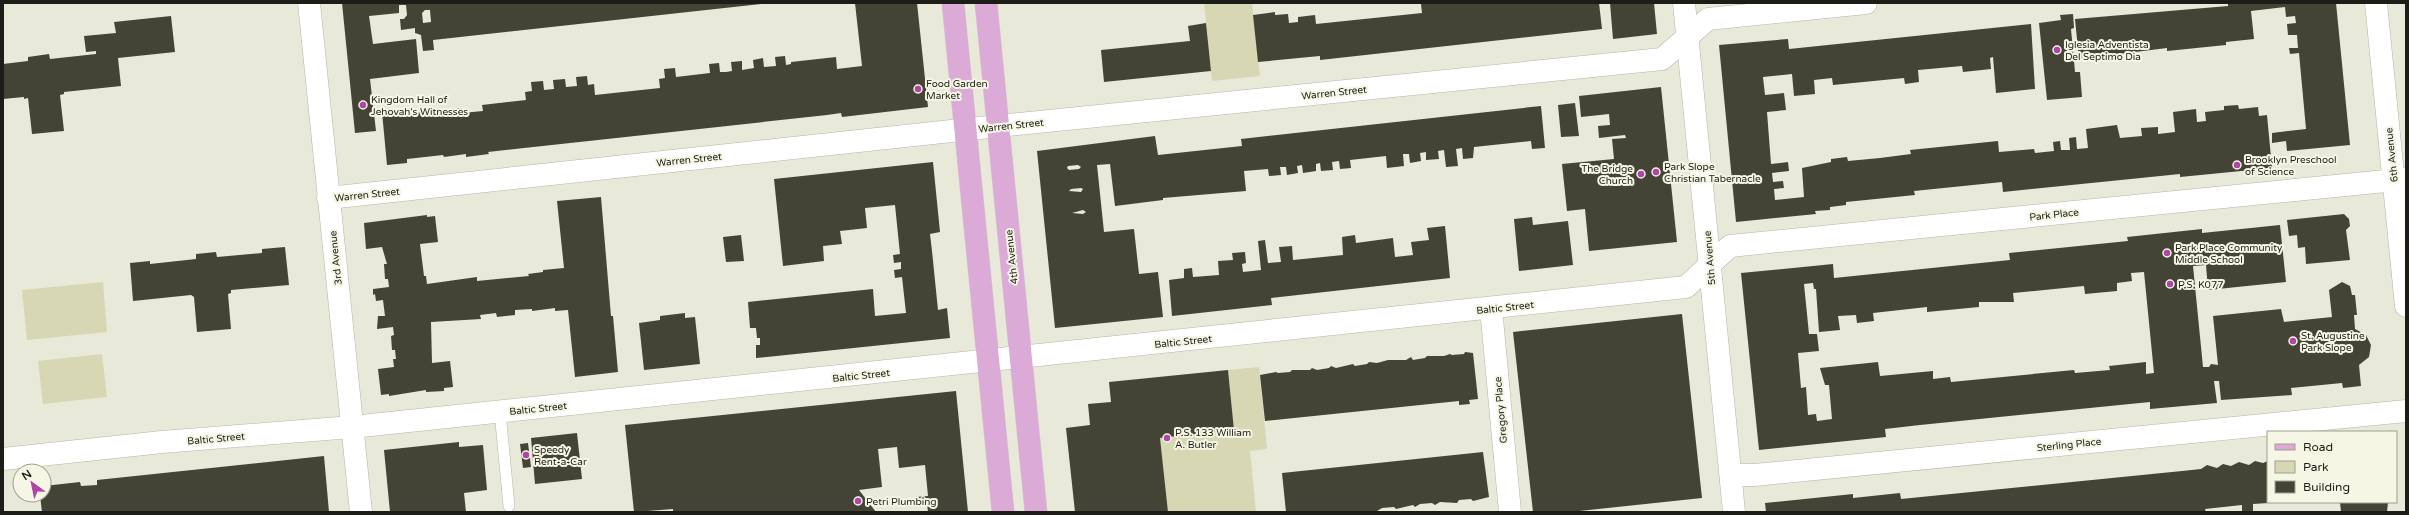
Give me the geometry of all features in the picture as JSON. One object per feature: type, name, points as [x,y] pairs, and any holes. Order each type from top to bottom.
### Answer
[{"type":"main road","points":[[953,3],[1003,512]]},
{"type":"main road","name":"4th Avenue","points":[[986,3],[1036,512]]},
{"type":"street","name":"3rd Avenue","points":[[309,3],[361,512]]},
{"type":"street","name":"5th Avenue","points":[[1684,3],[1734,512]]},
{"type":"street","name":"Warren Street","points":[[328,198],[998,126],[1662,59],[1708,19],[1866,3]]},
{"type":"street","name":"6th Avenue","points":[[2376,3],[2400,180],[2406,306]]},
{"type":"street","name":"Park Place","points":[[1710,266],[1730,246],[2400,180]]},
{"type":"street","name":"Baltic Street","points":[[3,459],[162,442],[352,427],[500,412],[1686,287],[1710,266]]},
{"type":"street","name":"Gregory Place","points":[[1491,308],[1510,512]]},
{"type":"street","name":"Sterling Place","points":[[1731,475],[1755,476],[2406,411]]},
{"type":"lane","points":[[500,412],[509,506]]},
{"type":"green space","points":[[1204,3],[1252,3],[1260,76],[1212,81]]},
{"type":"green space","points":[[103,282],[107,332],[27,340],[22,290]]},
{"type":"green space","points":[[102,354],[107,397],[43,404],[38,361]]},
{"type":"green space","points":[[1259,367],[1267,449],[1250,451],[1256,512],[1168,512],[1160,438],[1234,430],[1228,370]]},
{"type":"building","points":[[342,3],[761,3],[433,40],[434,50],[423,51],[421,35],[415,33],[415,28],[401,30],[400,19],[404,19],[407,15],[406,5],[399,5],[399,13],[369,16],[373,44],[416,39],[419,73],[370,79],[376,131],[355,133]],"holes":[[[425,10],[430,10],[431,22],[423,23],[422,13]]]},
{"type":"building","points":[[855,3],[917,3],[928,107],[842,117],[841,113],[488,152],[489,154],[466,157],[466,154],[444,157],[443,155],[407,159],[407,163],[387,165],[382,112],[402,109],[402,114],[462,108],[462,113],[483,111],[482,105],[526,100],[525,92],[532,91],[531,82],[543,81],[544,90],[554,89],[553,80],[565,79],[566,87],[577,86],[576,77],[587,76],[588,85],[594,84],[595,95],[660,88],[659,79],[665,78],[664,69],[675,68],[676,77],[710,73],[709,64],[719,63],[720,72],[726,72],[732,71],[731,62],[742,61],[742,70],[754,68],[753,60],[763,58],[764,67],[776,66],[775,57],[785,56],[786,65],[791,64],[791,62],[836,57],[837,69],[862,66]]},
{"type":"building","points":[[1599,3],[1602,29],[1320,60],[1320,56],[1258,62],[1253,15],[1275,12],[1275,15],[1288,14],[1289,23],[1298,22],[1298,17],[1315,15],[1316,24],[1422,13],[1421,4]]},
{"type":"building","points":[[1610,3],[1654,3],[1657,34],[1613,39]]},
{"type":"building","points":[[2228,3],[2336,3],[2350,145],[2287,151],[2286,141],[2272,143],[2272,133],[2306,129],[2299,53],[2290,54],[2289,48],[2298,48],[2297,35],[2288,35],[2287,24],[2296,23],[2295,16],[2286,17],[2285,7],[2251,11],[2254,39],[2226,42],[2226,45],[2167,51],[2167,48],[2079,59],[2075,19],[2228,6]]},
{"type":"building","name":"Iglesia Adventista Del Septimo Dia","points":[[2073,14],[2074,28],[2071,29],[2075,72],[2080,72],[2082,97],[2047,100],[2039,23],[2061,20],[2060,15]]},
{"type":"building","points":[[171,16],[175,52],[118,58],[121,86],[64,92],[64,94],[60,95],[64,131],[32,134],[28,98],[3,99],[3,64],[28,61],[28,57],[49,54],[50,59],[96,54],[96,51],[86,52],[84,36],[116,33],[114,22]]},
{"type":"building","points":[[1206,23],[1211,71],[1104,82],[1101,50],[1190,41],[1188,26]]},
{"type":"building","points":[[2031,24],[2035,89],[1996,93],[1993,57],[1990,58],[1991,69],[1963,72],[1962,66],[1918,70],[1919,82],[1905,84],[1904,78],[1833,85],[1832,78],[1814,80],[1815,94],[1794,96],[1792,74],[1763,77],[1765,95],[1784,93],[1786,110],[1767,112],[1771,164],[1788,162],[1789,171],[1772,173],[1773,182],[1783,181],[1784,188],[1774,189],[1775,200],[1804,197],[1802,168],[1831,162],[1831,159],[1847,157],[1848,161],[1880,158],[1911,154],[1910,150],[1998,141],[1999,152],[2034,149],[2035,153],[2054,151],[2053,142],[2060,141],[2061,150],[2070,150],[2069,138],[2076,137],[2077,149],[2088,148],[2086,129],[2117,125],[2120,138],[2142,136],[2141,128],[2158,127],[2158,134],[2175,132],[2173,112],[2196,109],[2197,122],[2206,121],[2205,112],[2224,110],[2224,106],[2238,105],[2239,109],[2258,107],[2259,116],[2267,115],[2272,168],[2180,177],[2180,174],[2003,192],[2002,182],[1914,191],[1915,195],[1846,202],[1846,205],[1830,207],[1830,210],[1815,211],[1816,214],[1736,222],[1719,45],[1788,39],[1789,49]]},
{"type":"building","points":[[1661,87],[1677,242],[1589,251],[1585,209],[1567,211],[1562,164],[1614,159],[1612,139],[1626,138],[1625,135],[1599,138],[1598,126],[1610,125],[1609,114],[1581,117],[1579,96]]},
{"type":"building","points":[[1575,103],[1579,136],[1561,137],[1558,105]]},
{"type":"building","points":[[1541,106],[1545,148],[1532,149],[1531,141],[1474,147],[1473,158],[1463,159],[1462,148],[1456,149],[1458,166],[1446,167],[1444,150],[1438,151],[1439,159],[1426,160],[1426,152],[1420,153],[1421,161],[1410,163],[1409,154],[1403,154],[1404,166],[1387,168],[1386,156],[1350,160],[1351,168],[1340,169],[1339,161],[1332,162],[1333,170],[1321,171],[1320,163],[1316,164],[1316,171],[1303,173],[1302,165],[1297,166],[1298,173],[1287,175],[1286,167],[1280,167],[1281,175],[1269,176],[1268,169],[1244,171],[1246,191],[1163,198],[1163,200],[1115,206],[1110,164],[1097,165],[1104,232],[1134,229],[1139,274],[1158,272],[1163,317],[1055,328],[1037,151],[1155,136],[1158,155],[1242,146],[1241,139]],"holes":[[[1078,165],[1081,167],[1079,169],[1069,170],[1067,168],[1068,166]],[[1081,188],[1083,189],[1081,192],[1069,191],[1071,189]],[[1083,210],[1086,212],[1083,214],[1072,213]]]},
{"type":"building","points":[[933,162],[940,232],[930,234],[938,310],[947,308],[950,338],[756,358],[756,345],[760,345],[760,338],[757,338],[756,328],[750,328],[748,302],[873,289],[875,316],[906,313],[902,277],[895,278],[894,270],[901,269],[901,262],[894,263],[893,255],[900,254],[895,205],[865,208],[867,228],[840,231],[842,244],[823,246],[824,261],[783,266],[774,179]]},
{"type":"building","points":[[601,197],[611,316],[613,316],[618,372],[575,377],[568,310],[555,311],[555,308],[532,311],[532,309],[515,310],[515,315],[497,317],[496,313],[480,315],[481,319],[431,322],[432,363],[450,361],[453,387],[444,388],[444,391],[426,392],[426,390],[389,396],[389,394],[381,395],[378,369],[394,367],[393,359],[396,359],[395,350],[392,350],[391,336],[394,335],[393,327],[377,329],[378,316],[385,316],[383,300],[376,301],[375,294],[373,295],[373,289],[389,287],[388,279],[385,279],[384,264],[387,264],[382,247],[366,249],[364,223],[427,215],[427,217],[435,216],[438,242],[420,244],[424,276],[426,276],[427,284],[477,277],[477,281],[529,276],[528,274],[543,272],[543,270],[564,268],[557,201]]},
{"type":"building","points":[[2344,214],[2349,219],[2350,226],[2346,230],[2350,260],[2306,264],[2305,247],[2298,248],[2297,235],[2289,236],[2287,220]]},
{"type":"building","points":[[1532,217],[1533,225],[1568,221],[1573,265],[1519,271],[1514,219]]},
{"type":"building","points":[[2280,225],[2286,282],[2208,290],[2206,265],[2193,266],[2203,367],[2209,367],[2211,364],[2218,365],[2213,316],[2281,309],[2284,322],[2332,317],[2329,290],[2342,282],[2350,286],[2352,295],[2355,295],[2357,315],[2354,315],[2355,329],[2366,335],[2371,345],[2369,357],[2359,365],[2361,386],[2343,388],[2342,383],[2291,388],[2292,395],[2221,400],[2219,381],[2214,381],[2217,403],[2150,409],[2150,402],[1920,425],[1885,429],[1886,437],[1759,450],[1741,273],[1833,264],[1834,278],[2010,260],[2009,253],[2128,241],[2127,237],[2202,229],[2202,233]],"holes":[[[2144,272],[2154,373],[2146,374],[2146,362],[2109,366],[2110,370],[2075,373],[2074,370],[1951,382],[1950,377],[1933,379],[1933,371],[1880,376],[1878,362],[1820,368],[1825,385],[1829,385],[1832,419],[1817,421],[1816,414],[1808,415],[1806,387],[1801,388],[1798,353],[1819,351],[1817,334],[1809,334],[1804,284],[1813,283],[1814,289],[1816,289],[1819,332],[1840,330],[1838,316],[1856,315],[1857,323],[1874,321],[1873,313],[1927,307],[1927,312],[1979,307],[1979,302],[2014,302],[2013,293],[2084,286],[2085,294],[2117,291],[2117,283],[2132,281],[2131,273]]]},
{"type":"building","points":[[1445,226],[1450,278],[1271,298],[1272,305],[1172,316],[1169,280],[1184,278],[1184,269],[1192,268],[1193,277],[1219,275],[1218,261],[1233,260],[1232,253],[1245,252],[1246,263],[1242,264],[1243,272],[1261,270],[1258,241],[1265,240],[1268,263],[1281,262],[1279,247],[1292,246],[1293,260],[1343,255],[1342,237],[1355,235],[1356,243],[1393,238],[1395,257],[1413,255],[1411,242],[1429,240],[1427,228]]},
{"type":"building","points":[[741,235],[744,261],[726,262],[723,237]]},
{"type":"building","points":[[285,247],[289,285],[231,290],[231,293],[228,294],[231,329],[197,332],[194,297],[191,295],[133,301],[130,263],[150,261],[150,264],[196,259],[196,254],[216,252],[217,257],[262,253],[262,249]]},
{"type":"building","points":[[685,313],[685,318],[695,317],[700,364],[644,370],[639,323],[660,320],[660,316]]},
{"type":"building","points":[[1682,314],[1702,498],[1570,512],[1533,512],[1513,332]]},
{"type":"building","points":[[1465,352],[1473,353],[1478,399],[1469,400],[1470,404],[1459,405],[1459,401],[1265,421],[1260,375],[1276,372],[1290,372],[1292,370],[1310,370],[1312,368],[1317,370],[1329,368],[1331,366],[1336,368],[1353,364],[1355,366],[1367,364],[1369,362],[1377,363],[1388,360],[1406,360],[1411,357],[1413,360],[1425,358],[1427,356],[1464,354]]},
{"type":"building","points":[[1228,370],[1234,430],[1160,438],[1168,512],[1075,512],[1066,428],[1090,425],[1088,404],[1111,402],[1109,382]]},
{"type":"building","points":[[956,391],[968,512],[928,512],[927,503],[917,504],[916,497],[928,496],[925,465],[899,468],[897,447],[878,449],[882,487],[859,490],[876,512],[673,512],[673,509],[634,512],[625,425]]},
{"type":"building","points":[[577,433],[582,479],[535,484],[531,438]]},
{"type":"building","points":[[459,442],[459,447],[483,445],[487,490],[464,493],[466,512],[390,512],[384,450]]},
{"type":"building","name":"Speedy Rent-a-Car","points":[[528,443],[531,467],[523,468],[520,444]]},
{"type":"building","points":[[1483,452],[1489,497],[1473,501],[1471,499],[1459,500],[1457,503],[1440,502],[1435,505],[1432,503],[1396,509],[1394,507],[1382,508],[1377,511],[1286,512],[1282,473]]},
{"type":"building","points":[[324,456],[329,512],[42,512],[41,503],[52,503],[52,485],[80,482],[81,486],[97,485],[97,480]]},
{"type":"building","points":[[2255,461],[2263,463],[2267,461],[2268,503],[2253,504],[2253,512],[2242,512],[2242,505],[2205,509],[2206,512],[1766,512],[1765,503],[1853,494],[1853,498],[1900,493],[1901,499],[2201,469],[2207,465],[2217,468],[2223,464],[2231,466],[2239,462],[2249,465]]},
{"type":"building","points":[[2340,503],[2388,503],[2387,512],[2341,512]]},
{"type":"place","name":"Iglesia Adventista Del Septimo Dia","points":[[2057,50]]},
{"type":"place","name":"Food Garden Market","points":[[918,89]]},
{"type":"place","name":"Kingdom Hall of Jehovah's Witnesses","points":[[363,105]]},
{"type":"place","name":"Brooklyn Preschool of Science","points":[[2237,165]]},
{"type":"place","name":"Park Slope Christian Tabernacle","points":[[1656,172]]},
{"type":"place","name":"The Bridge Church","points":[[1641,174]]},
{"type":"place","name":"Park Place Community Middle School","points":[[2167,253]]},
{"type":"place","name":"P.S. K077","points":[[2170,284]]},
{"type":"place","name":"St. Augustine Park Slope","points":[[2293,341]]},
{"type":"place","name":"P.S. 133 William A. Butler","points":[[1167,438]]},
{"type":"place","name":"Speedy Rent-a-Car","points":[[526,455]]},
{"type":"place","name":"Petri Plumbing","points":[[858,501]]}]
